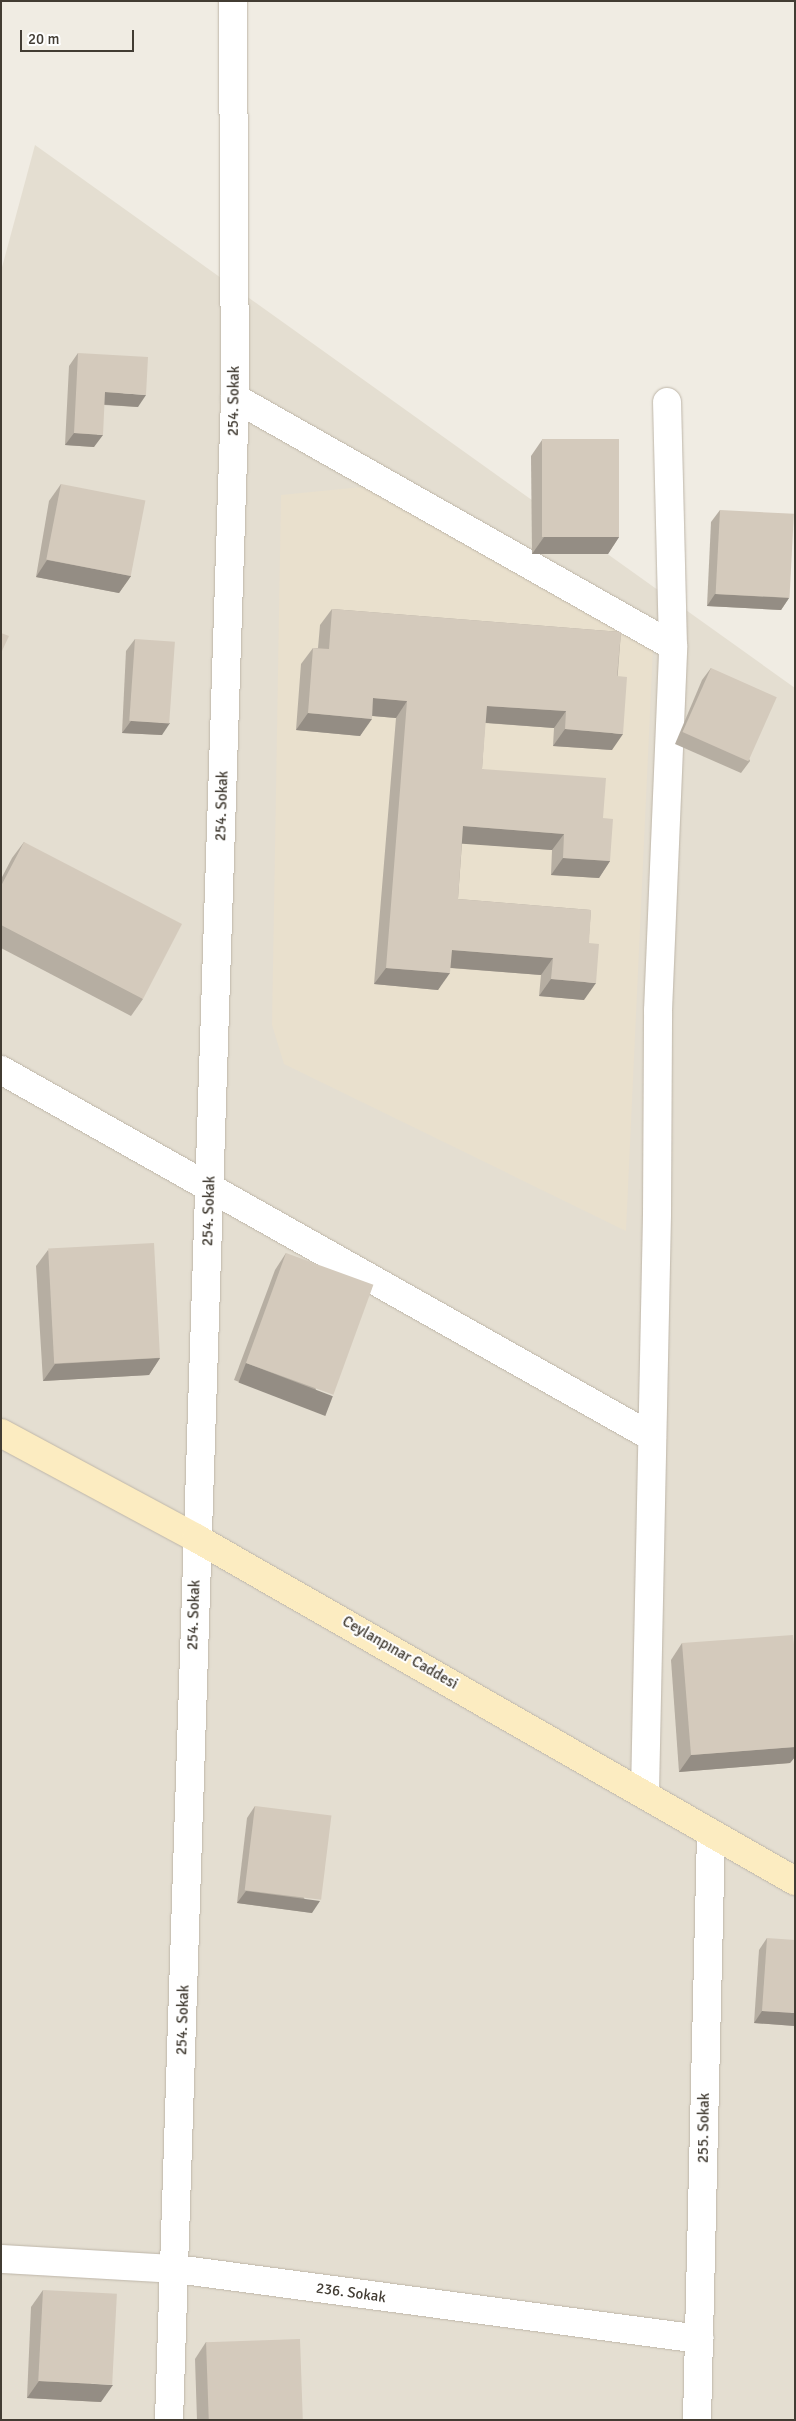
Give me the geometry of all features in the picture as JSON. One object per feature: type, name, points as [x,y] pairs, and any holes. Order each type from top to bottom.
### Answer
[{"type":"main road","name":"Ceylanpınar Caddesi","points":[[1,1433],[196,1538],[645,1793],[711,1836],[795,1881]]},
{"type":"street","name":"254. Sokak","points":[[169,2420],[176,2270],[196,1538],[210,1190],[235,398],[233,1]]},
{"type":"street","points":[[235,398],[673,646]]},
{"type":"street","points":[[645,1793],[658,1011],[673,646],[667,402]]},
{"type":"street","points":[[1,1070],[210,1190],[652,1437]]},
{"type":"street","name":"255. Sokak","points":[[697,2420],[711,1836]]},
{"type":"street","name":"236. Sokak","points":[[1,2259],[176,2270],[699,2340]]},
{"type":"shaded area","points":[[35,145],[795,688],[795,2420],[1,2420],[1,271]]},
{"type":"shaded area","points":[[372,486],[653,648],[626,1231],[284,1064],[272,1025],[281,495]]},
{"type":"building","points":[[78,353],[148,357],[146,395],[105,392],[103,435],[74,433]]},
{"type":"building","points":[[542,439],[619,439],[619,537],[542,537]]},
{"type":"building","points":[[61,484],[145,500],[131,576],[46,560]]},
{"type":"building","points":[[720,510],[794,514],[790,598],[716,594]]},
{"type":"building","points":[[332,609],[621,632],[617,676],[627,677],[623,734],[565,729],[566,711],[487,706],[482,769],[606,778],[603,818],[613,819],[610,861],[563,858],[564,834],[463,826],[458,899],[591,910],[589,943],[599,944],[596,983],[551,979],[553,958],[452,950],[450,973],[386,968],[407,701],[373,698],[372,719],[308,713],[313,648],[329,649]]},
{"type":"building","points":[[1,633],[9,636],[1,653]]},
{"type":"building","points":[[135,639],[175,642],[169,724],[129,721]]},
{"type":"building","points":[[711,668],[777,697],[748,761],[683,732]]},
{"type":"building","points":[[24,842],[182,924],[143,999],[1,925],[1,886]]},
{"type":"building","points":[[154,1243],[160,1358],[54,1363],[48,1249]]},
{"type":"building","points":[[286,1253],[373,1285],[333,1395],[246,1363]]},
{"type":"building","points":[[793,1635],[795,1654],[795,1747],[691,1755],[682,1643]]},
{"type":"building","points":[[255,1806],[331,1815],[321,1900],[245,1890]]},
{"type":"building","points":[[767,1938],[795,1940],[795,2013],[762,2011]]},
{"type":"building","points":[[43,2290],[117,2294],[112,2385],[38,2381]]},
{"type":"building","points":[[300,2339],[303,2420],[209,2420],[206,2342]]}]
